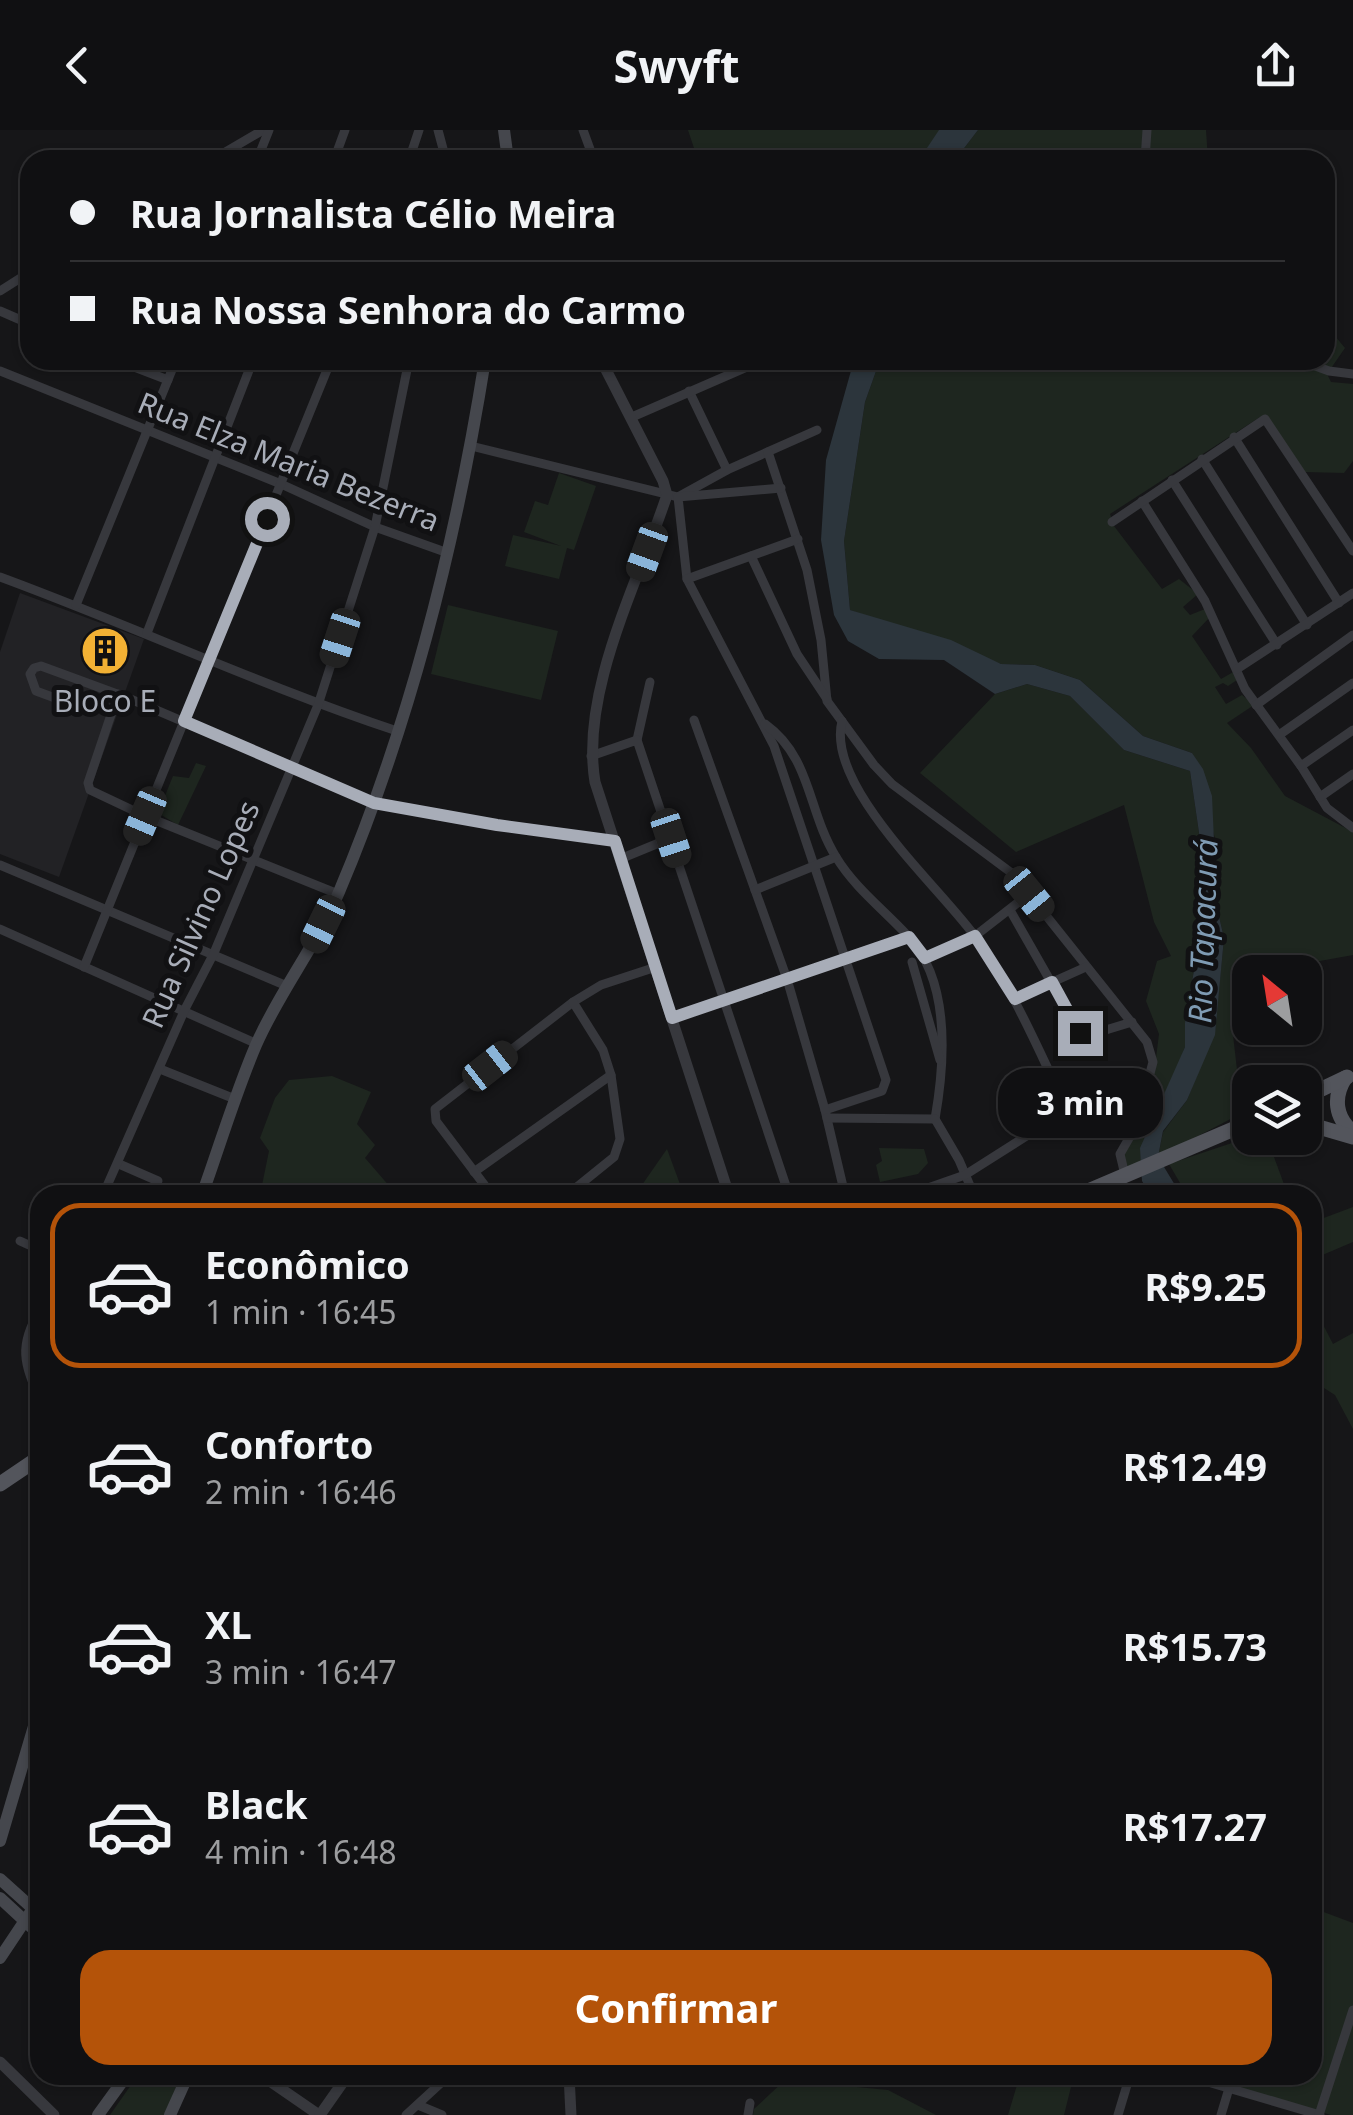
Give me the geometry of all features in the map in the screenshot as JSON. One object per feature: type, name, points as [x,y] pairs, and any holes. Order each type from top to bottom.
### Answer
[{"type":"main road","points":[[206,1185],[257,1044],[338,894],[374,803],[435,612],[483,370]]},
{"type":"main road","points":[[1322,1088],[1349,1076]]},
{"type":"main road","points":[[1349,1076],[1338,1089],[1336,1104],[1353,1135]]},
{"type":"main road","points":[[1322,1127],[1353,1135]]},
{"type":"main road","points":[[1103,1185],[1232,1129]]},
{"type":"main road","points":[[1117,1185],[1130,1174]]},
{"type":"main road","points":[[4,1480],[30,1455]]},
{"type":"main road","points":[[4,1480],[30,1463]]},
{"type":"main road","points":[[4,1480],[30,1469]]},
{"type":"main road","points":[[0,1841],[30,1741]]},
{"type":"main road","points":[[0,1879],[30,1906]]},
{"type":"main road","points":[[0,1898],[30,1909]]},
{"type":"main road","points":[[0,1958],[30,1916]]},
{"type":"main road","points":[[98,2115],[120,2085]]},
{"type":"main road","points":[[170,2115],[184,2085]]},
{"type":"street","points":[[230,150],[266,130]]},
{"type":"street","points":[[142,370],[168,380]]},
{"type":"street","points":[[76,605],[172,370]]},
{"type":"street","points":[[147,633],[249,370]]},
{"type":"street","points":[[84,966],[326,370]]},
{"type":"street","name":"Rua Silvino Lopes","points":[[108,1185],[185,1009],[214,953],[318,705],[375,527],[408,370]]},
{"type":"street","points":[[607,370],[672,496],[687,579],[763,722],[783,771],[886,1084],[882,1091],[826,1114]]},
{"type":"street","points":[[632,416],[739,370]]},
{"type":"street","points":[[1326,370],[1353,374]]},
{"type":"street","name":"Rua Elza Maria Bezerra","points":[[0,371],[282,484],[375,527],[448,552]]},
{"type":"street","points":[[689,391],[727,470]]},
{"type":"street","points":[[1112,522],[1258,420],[1268,422],[1353,550]]},
{"type":"street","points":[[726,1185],[595,782],[591,756],[598,690],[672,496],[817,430]]},
{"type":"street","points":[[1234,437],[1338,603]]},
{"type":"street","points":[[471,446],[672,496],[781,488]]},
{"type":"street","points":[[768,452],[798,539],[822,640],[828,700]]},
{"type":"street","points":[[1202,459],[1307,625]]},
{"type":"street","points":[[1172,480],[1277,645]]},
{"type":"street","points":[[1142,500],[1205,601],[1256,705],[1302,766],[1327,808],[1353,828]]},
{"type":"street","points":[[687,579],[798,539]]},
{"type":"street","points":[[751,556],[804,668],[874,765],[892,784],[1012,874],[1132,1022],[1154,1057],[1136,1126],[1120,1154],[1130,1174]]},
{"type":"street","points":[[0,577],[318,705],[397,730]]},
{"type":"street","points":[[1237,669],[1353,593]]},
{"type":"street","points":[[1256,705],[1353,635]]},
{"type":"street","points":[[74,705],[36,691],[30,674],[34,668],[41,666],[118,694],[374,803],[615,841]]},
{"type":"street","points":[[650,682],[637,740],[785,1185]]},
{"type":"street","points":[[1279,735],[1353,684]]},
{"type":"street","points":[[118,694],[88,784],[94,792],[338,894]]},
{"type":"street","points":[[694,720],[788,980],[843,1185]]},
{"type":"street","points":[[842,721],[839,744],[856,784],[920,875],[975,936],[1015,999],[1048,1069]]},
{"type":"street","points":[[763,722],[791,746],[836,858],[858,888],[925,958],[941,1019],[944,1071],[935,1119],[970,1185]]},
{"type":"street","points":[[1302,766],[1353,730]]},
{"type":"street","points":[[591,756],[637,740]]},
{"type":"street","points":[[1320,797],[1353,774]]},
{"type":"street","points":[[620,859],[671,838]]},
{"type":"street","points":[[755,890],[836,858]]},
{"type":"street","points":[[0,864],[287,986]]},
{"type":"street","points":[[925,958],[975,936],[1029,894]]},
{"type":"street","points":[[1010,910],[1082,1034],[1132,1022]]},
{"type":"street","points":[[0,929],[257,1044]]},
{"type":"street","points":[[672,1018],[909,937]]},
{"type":"street","points":[[912,962],[944,1071]]},
{"type":"street","points":[[484,1185],[434,1116],[435,1109],[573,1002],[601,985],[656,967]]},
{"type":"street","points":[[1015,999],[1086,967]]},
{"type":"street","points":[[573,1002],[602,1050],[611,1075],[618,1149],[606,1166],[580,1185]]},
{"type":"street","points":[[160,1069],[236,1099]]},
{"type":"street","points":[[474,1172],[611,1075]]},
{"type":"street","points":[[939,1185],[966,1176],[1072,1107],[1109,1089],[1149,1080]]},
{"type":"street","points":[[826,1114],[935,1119]]},
{"type":"street","points":[[118,1164],[158,1181]]},
{"type":"street","points":[[20,1241],[30,1246]]},
{"type":"street","points":[[30,1334],[24,1356],[30,1372]]},
{"type":"street","points":[[1222,2085],[1320,2115],[1353,2010]]},
{"type":"street","points":[[0,2062],[54,2115]]},
{"type":"street","points":[[275,2085],[320,2115],[341,2085]]},
{"type":"street","points":[[406,2115],[439,2085]]},
{"type":"street","points":[[569,2085],[571,2115]]},
{"type":"street","points":[[1118,2115],[1127,2085]]},
{"type":"street","points":[[1221,2115],[1229,2087]]},
{"type":"street","points":[[748,2115],[750,2103]]},
{"type":"street","points":[[418,2104],[442,2115]]},
{"type":"shaded area","points":[[688,130],[942,130],[928,150],[695,150]]},
{"type":"shaded area","points":[[978,130],[1206,130],[1207,150],[963,150]]},
{"type":"shaded area","points":[[1335,336],[1345,348],[1335,362]]},
{"type":"shaded area","points":[[876,370],[1330,370],[1327,374],[1331,382],[1353,384],[1353,461],[1344,473],[1305,472],[1267,417],[1260,417],[1110,514],[1114,526],[1162,589],[1179,579],[1198,594],[1183,607],[1190,615],[1205,609],[1210,617],[1192,636],[1221,679],[1235,671],[1237,680],[1215,687],[1226,704],[1242,695],[1254,705],[1227,723],[1251,748],[1285,796],[1353,832],[1353,955],[1322,961],[1322,955],[1232,955],[1230,1009],[1236,1065],[1232,1065],[1232,1118],[1158,1157],[1163,1132],[1187,1100],[1215,1031],[1224,938],[1217,908],[1216,842],[1192,753],[1143,736],[1080,680],[1035,665],[1001,664],[850,610],[844,541],[865,402]]},
{"type":"shaded area","points":[[559,473],[596,486],[574,550],[567,548],[559,579],[505,566],[513,535],[561,546],[524,532],[535,501],[548,505]]},
{"type":"shaded area","points":[[20,593],[144,639],[59,877],[0,854],[0,652]]},
{"type":"shaded area","points":[[448,605],[558,631],[541,700],[431,674]]},
{"type":"shaded area","points":[[1027,684],[1070,696],[1124,750],[1190,771],[1203,860],[1200,935],[1185,1023],[1185,1047],[1140,1166],[1126,1172],[1122,1155],[1156,1058],[1159,1034],[1146,1001],[1157,961],[1171,956],[1154,922],[1124,805],[1016,852],[920,773],[995,694]]},
{"type":"shaded area","points":[[196,763],[206,766],[178,825],[158,813],[173,776],[189,778]]},
{"type":"shaded area","points":[[332,1076],[371,1092],[357,1124],[375,1145],[365,1158],[388,1185],[262,1185],[269,1151],[260,1138],[275,1098],[289,1080]]},
{"type":"shaded area","points":[[1232,1143],[1232,1155],[1273,1155],[1284,1185],[1181,1185],[1169,1164]]},
{"type":"shaded area","points":[[879,1148],[924,1149],[928,1163],[918,1174],[880,1182],[876,1165],[882,1161]]},
{"type":"shaded area","points":[[667,1149],[680,1185],[642,1185]]},
{"type":"shaded area","points":[[1353,1207],[1353,1242],[1322,1255],[1322,1219]]},
{"type":"shaded area","points":[[1322,1323],[1333,1344],[1353,1333],[1353,1429],[1335,1395],[1322,1387]]},
{"type":"shaded area","points":[[1322,1911],[1353,1923],[1353,2115],[1331,2115],[1230,2085],[1322,2085]]},
{"type":"shaded area","points":[[131,2085],[177,2085],[165,2115],[110,2115]]},
{"type":"shaded area","points":[[780,2085],[836,2085],[888,2090],[936,2115],[753,2115],[754,2109]]},
{"type":"shaded area","points":[[1017,2085],[1072,2085],[1064,2115],[1008,2115]]},
{"type":"water","points":[[939,130],[978,130],[963,150],[926,150]]},
{"type":"water","name":"Rio Tapacurá","points":[[851,370],[876,370],[865,402],[844,541],[850,610],[951,640],[1001,664],[1035,665],[1080,680],[1143,736],[1192,753],[1203,769],[1212,796],[1217,908],[1224,938],[1215,1035],[1187,1100],[1163,1131],[1158,1157],[1175,1185],[1144,1185],[1140,1148],[1185,1047],[1185,1023],[1200,935],[1203,860],[1190,771],[1124,750],[1070,696],[1027,684],[995,694],[944,660],[879,659],[848,641],[834,615],[821,540],[826,460]]},
{"type":"place","name":"Bloco E","points":[[105,651]]},
{"type":"route","points":[[267,519],[184,721],[374,803],[615,841],[672,1018],[909,937],[925,958],[975,936],[1015,999],[1052,982],[1080,1033]]}]
